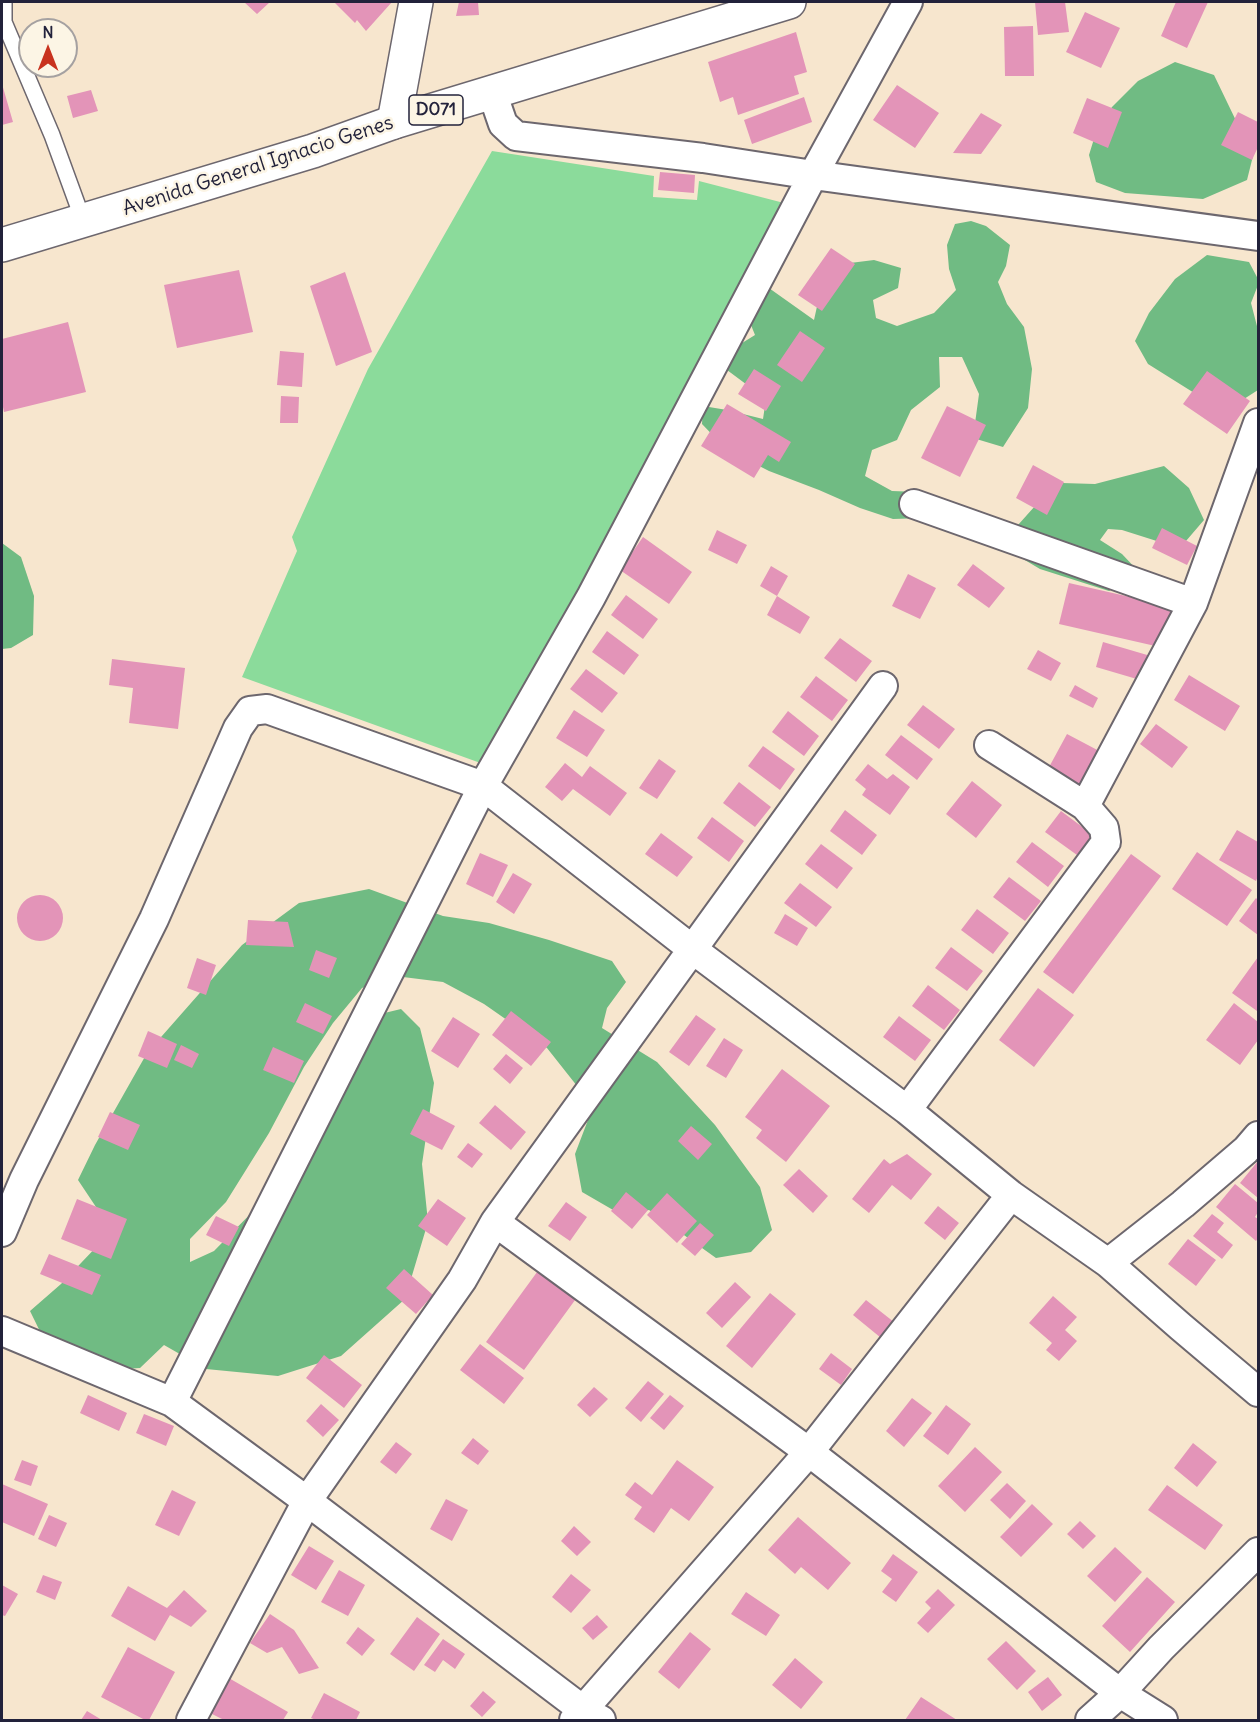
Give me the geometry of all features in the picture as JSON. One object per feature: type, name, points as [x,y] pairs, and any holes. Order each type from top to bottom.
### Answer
[{"type":"main road","points":[[394,123],[416,2]]},
{"type":"main road","name":"Avenida General Ignacio Genes","points":[[2,245],[313,151],[492,92],[789,2]]},
{"type":"street","points":[[172,1402],[483,786],[591,597],[813,175],[908,2]]},
{"type":"street","points":[[492,92],[502,124],[516,136],[704,158],[1258,237]]},
{"type":"street","points":[[1085,806],[1193,603],[1258,423]]},
{"type":"street","points":[[914,504],[1193,603]]},
{"type":"street","points":[[191,1720],[307,1501],[462,1280],[495,1222],[883,686]]},
{"type":"street","points":[[2,1232],[24,1180],[154,919],[238,728],[250,711],[267,709],[483,786],[692,949],[908,1110],[1011,1195],[1108,1263],[1258,1392]]},
{"type":"street","points":[[908,1110],[1106,842],[1104,828],[1085,806],[989,745]]},
{"type":"street","points":[[1108,1263],[1183,1204],[1246,1150],[1258,1136]]},
{"type":"street","points":[[2,1332],[172,1402],[307,1501],[586,1717],[808,1452],[1011,1195]]},
{"type":"street","points":[[495,1222],[808,1452],[1120,1693],[1163,1720]]},
{"type":"street","points":[[1090,1720],[1120,1693],[1161,1648],[1258,1552]]},
{"type":"lane","points":[[4,2],[4,22],[52,135],[83,220]]},
{"type":"green space","points":[[1175,62],[1214,75],[1253,156],[1247,180],[1203,199],[1125,193],[1096,182],[1089,155],[1097,129],[1112,107],[1138,81]]},
{"type":"green space","points":[[492,151],[654,176],[653,197],[697,200],[699,181],[784,203],[486,765],[242,677],[297,551],[292,537],[368,369]]},
{"type":"green space","points":[[971,221],[986,226],[1010,245],[1006,266],[998,282],[1007,304],[1024,327],[1032,369],[1028,408],[1003,447],[973,438],[979,394],[962,357],[939,357],[940,387],[911,410],[897,440],[872,450],[865,476],[892,491],[919,492],[924,518],[893,519],[769,471],[726,449],[702,424],[703,406],[763,419],[766,399],[727,370],[726,353],[755,335],[751,325],[737,308],[752,276],[814,320],[826,266],[874,260],[901,268],[898,288],[873,300],[876,318],[897,326],[934,313],[956,290],[949,269],[947,245],[955,224]]},
{"type":"green space","points":[[1207,255],[1249,262],[1258,279],[1251,303],[1258,330],[1258,390],[1233,406],[1207,401],[1148,364],[1135,341],[1149,313],[1175,279]]},
{"type":"green space","points":[[1164,466],[1189,488],[1204,520],[1186,541],[1163,543],[1122,530],[1108,529],[1100,540],[1122,554],[1141,574],[1109,591],[1040,569],[1018,556],[1018,525],[1035,506],[1062,483],[1095,484]]},
{"type":"green space","points":[[2,543],[21,557],[34,596],[33,635],[11,648],[2,649]]},
{"type":"green space","points":[[369,889],[443,916],[489,923],[612,961],[626,982],[607,1008],[602,1028],[657,1062],[715,1125],[760,1187],[772,1230],[751,1252],[716,1258],[649,1210],[620,1214],[582,1192],[575,1154],[588,1120],[581,1091],[547,1048],[484,1004],[443,982],[395,976],[362,988],[333,1023],[304,1067],[269,1133],[226,1202],[190,1239],[190,1262],[214,1251],[266,1198],[372,1016],[401,1009],[420,1028],[434,1083],[422,1164],[428,1222],[405,1299],[341,1356],[278,1376],[206,1369],[164,1345],[140,1368],[108,1370],[56,1364],[30,1311],[61,1284],[101,1242],[98,1210],[78,1180],[147,1053],[242,945],[299,903]]},
{"type":"building","points":[[244,2],[270,2],[257,14]]},
{"type":"building","points":[[334,2],[392,2],[366,31],[357,20],[355,23]]},
{"type":"building","points":[[459,2],[478,2],[479,15],[456,16]]},
{"type":"building","points":[[1035,2],[1065,2],[1069,32],[1038,35]]},
{"type":"building","points":[[1176,2],[1208,2],[1187,48],[1161,36]]},
{"type":"building","points":[[1085,12],[1120,28],[1101,68],[1066,52]]},
{"type":"building","points":[[1033,26],[1034,76],[1005,76],[1004,27]]},
{"type":"building","points":[[796,32],[807,72],[794,76],[799,94],[738,115],[733,97],[720,102],[708,62]]},
{"type":"building","points":[[2,84],[13,122],[2,125]]},
{"type":"building","points":[[897,85],[939,113],[915,148],[873,120]]},
{"type":"building","points":[[91,90],[98,111],[73,118],[67,96]]},
{"type":"building","points":[[804,97],[812,122],[752,144],[744,120]]},
{"type":"building","points":[[1087,98],[1122,112],[1108,148],[1073,133]]},
{"type":"building","points":[[1238,112],[1258,122],[1258,147],[1252,160],[1221,145]]},
{"type":"building","points":[[981,113],[1002,125],[981,154],[953,153]]},
{"type":"building","points":[[660,172],[695,175],[694,193],[658,190]]},
{"type":"building","points":[[831,248],[855,264],[822,311],[798,295]]},
{"type":"building","points":[[239,270],[253,332],[177,348],[164,285]]},
{"type":"building","points":[[345,272],[372,352],[336,366],[310,286]]},
{"type":"building","points":[[68,322],[86,392],[4,412],[2,339]]},
{"type":"building","points":[[800,331],[825,348],[802,382],[777,365]]},
{"type":"building","points":[[280,351],[304,353],[302,387],[277,385]]},
{"type":"building","points":[[754,369],[781,386],[766,411],[738,394]]},
{"type":"building","points":[[1207,371],[1250,401],[1227,434],[1183,404]]},
{"type":"building","points":[[281,396],[299,397],[298,423],[280,423]]},
{"type":"building","points":[[727,404],[791,442],[779,462],[768,455],[754,478],[701,446]]},
{"type":"building","points":[[947,406],[986,425],[960,477],[921,458]]},
{"type":"building","points":[[1033,465],[1064,482],[1047,515],[1016,498]]},
{"type":"building","points":[[1162,528],[1197,546],[1187,565],[1152,548]]},
{"type":"building","points":[[717,530],[747,545],[737,564],[708,550]]},
{"type":"building","points":[[643,537],[692,572],[669,604],[620,570]]},
{"type":"building","points":[[973,564],[1005,588],[989,608],[957,585]]},
{"type":"building","points":[[771,566],[788,576],[777,596],[760,586]]},
{"type":"building","points":[[908,574],[936,588],[920,619],[892,606]]},
{"type":"building","points":[[1069,583],[1174,607],[1164,648],[1059,624]]},
{"type":"building","points":[[626,595],[658,619],[643,639],[611,615]]},
{"type":"building","points":[[777,596],[810,617],[800,634],[767,615]]},
{"type":"building","points":[[607,631],[639,655],[624,675],[592,652]]},
{"type":"building","points":[[840,638],[872,661],[856,682],[824,658]]},
{"type":"building","points":[[1103,642],[1154,657],[1147,682],[1096,667]]},
{"type":"building","points":[[1038,650],[1061,663],[1051,681],[1027,669]]},
{"type":"building","points":[[112,659],[185,668],[178,729],[129,723],[133,688],[109,685]]},
{"type":"building","points":[[586,669],[618,693],[602,713],[570,689]]},
{"type":"building","points":[[1189,675],[1240,706],[1225,731],[1174,700]]},
{"type":"building","points":[[816,676],[848,700],[832,721],[800,697]]},
{"type":"building","points":[[1075,685],[1098,698],[1093,708],[1069,696]]},
{"type":"building","points":[[923,705],[955,729],[939,749],[907,725]]},
{"type":"building","points":[[574,710],[605,730],[587,757],[556,738]]},
{"type":"building","points":[[788,711],[819,736],[804,756],[772,732]]},
{"type":"building","points":[[1156,724],[1188,747],[1172,768],[1140,744]]},
{"type":"building","points":[[1067,734],[1103,753],[1083,789],[1048,769]]},
{"type":"building","points":[[901,735],[933,759],[917,780],[885,755]]},
{"type":"building","points":[[763,746],[795,769],[780,790],[748,766]]},
{"type":"building","points":[[659,759],[676,771],[657,799],[639,788]]},
{"type":"building","points":[[565,763],[582,777],[590,766],[627,793],[610,816],[573,789],[562,801],[545,787]]},
{"type":"building","points":[[868,764],[887,779],[893,774],[910,787],[890,815],[862,795],[866,789],[855,780]]},
{"type":"building","points":[[972,781],[1002,805],[976,838],[946,814]]},
{"type":"building","points":[[739,782],[771,807],[755,827],[723,803]]},
{"type":"building","points":[[845,810],[877,835],[862,855],[830,831]]},
{"type":"building","points":[[1061,811],[1093,835],[1077,855],[1045,832]]},
{"type":"building","points":[[712,817],[744,841],[729,862],[697,838]]},
{"type":"building","points":[[1237,830],[1258,842],[1256,881],[1219,860]]},
{"type":"building","points":[[661,833],[693,857],[677,877],[645,854]]},
{"type":"building","points":[[1032,842],[1064,866],[1048,887],[1016,862]]},
{"type":"building","points":[[821,844],[853,868],[837,889],[805,864]]},
{"type":"building","points":[[1197,852],[1252,890],[1227,926],[1172,889]]},
{"type":"building","points":[[480,853],[508,865],[493,897],[466,884]]},
{"type":"building","points":[[1131,854],[1161,876],[1073,994],[1043,972]]},
{"type":"building","points":[[513,873],[532,884],[514,914],[496,902]]},
{"type":"building","points":[[1009,877],[1041,901],[1025,921],[993,897]]},
{"type":"building","points":[[800,883],[832,907],[816,927],[784,903]]},
{"type":"building","points":[[40,895],[56,902],[63,918],[56,934],[40,941],[24,934],[17,918],[24,902]]},
{"type":"building","points":[[1256,898],[1258,900],[1258,935],[1239,921]]},
{"type":"building","points":[[977,909],[1009,933],[993,954],[961,930]]},
{"type":"building","points":[[785,914],[808,928],[797,946],[774,933]]},
{"type":"building","points":[[248,920],[288,922],[294,947],[246,945]]},
{"type":"building","points":[[951,947],[983,971],[967,991],[935,968]]},
{"type":"building","points":[[316,950],[337,958],[329,978],[309,970]]},
{"type":"building","points":[[1258,957],[1258,1009],[1257,1011],[1232,993]]},
{"type":"building","points":[[197,958],[216,965],[206,995],[187,988]]},
{"type":"building","points":[[928,985],[960,1010],[944,1030],[912,1006]]},
{"type":"building","points":[[1038,988],[1074,1015],[1034,1067],[999,1040]]},
{"type":"building","points":[[305,1003],[332,1016],[323,1034],[296,1022]]},
{"type":"building","points":[[1234,1003],[1258,1022],[1258,1040],[1240,1065],[1206,1040]]},
{"type":"building","points":[[511,1011],[551,1042],[531,1066],[492,1035]]},
{"type":"building","points":[[696,1015],[716,1029],[689,1066],[669,1052]]},
{"type":"building","points":[[899,1016],[931,1040],[915,1061],[883,1037]]},
{"type":"building","points":[[453,1017],[480,1034],[458,1068],[431,1051]]},
{"type":"building","points":[[148,1031],[177,1044],[167,1068],[138,1056]]},
{"type":"building","points":[[724,1038],[743,1050],[726,1078],[706,1066]]},
{"type":"building","points":[[181,1045],[199,1054],[192,1068],[174,1060]]},
{"type":"building","points":[[273,1047],[304,1061],[294,1083],[263,1070]]},
{"type":"building","points":[[506,1054],[523,1068],[510,1084],[493,1069]]},
{"type":"building","points":[[782,1069],[830,1106],[786,1162],[756,1138],[762,1130],[745,1117]]},
{"type":"building","points":[[495,1105],[526,1132],[511,1150],[479,1123]]},
{"type":"building","points":[[423,1109],[455,1126],[442,1150],[410,1134]]},
{"type":"building","points":[[110,1112],[140,1125],[128,1150],[98,1137]]},
{"type":"building","points":[[691,1126],[712,1144],[698,1160],[678,1141]]},
{"type":"building","points":[[468,1143],[483,1154],[472,1168],[457,1157]]},
{"type":"building","points":[[907,1154],[932,1174],[911,1200],[892,1185],[869,1213],[852,1199],[884,1159],[890,1164]]},
{"type":"building","points":[[1258,1161],[1258,1198],[1240,1183]]},
{"type":"building","points":[[799,1169],[828,1196],[813,1213],[783,1185]]},
{"type":"building","points":[[1235,1184],[1258,1203],[1258,1212],[1255,1217],[1258,1219],[1256,1241],[1216,1207]]},
{"type":"building","points":[[626,1192],[648,1210],[632,1229],[611,1211]]},
{"type":"building","points":[[667,1193],[697,1221],[677,1243],[647,1215]]},
{"type":"building","points":[[77,1199],[127,1219],[111,1259],[61,1239]]},
{"type":"building","points":[[438,1199],[466,1218],[447,1246],[418,1226]]},
{"type":"building","points":[[566,1202],[587,1217],[570,1241],[548,1226]]},
{"type":"building","points":[[938,1206],[959,1223],[945,1240],[924,1223]]},
{"type":"building","points":[[1212,1214],[1224,1223],[1217,1232],[1233,1245],[1222,1259],[1193,1236]]},
{"type":"building","points":[[216,1216],[239,1227],[229,1246],[206,1235]]},
{"type":"building","points":[[700,1223],[714,1235],[695,1256],[681,1244]]},
{"type":"building","points":[[1188,1239],[1216,1260],[1196,1286],[1168,1264]]},
{"type":"building","points":[[49,1254],[101,1275],[92,1295],[40,1274]]},
{"type":"building","points":[[540,1268],[578,1296],[524,1370],[486,1342]]},
{"type":"building","points":[[404,1269],[433,1295],[416,1314],[386,1288]]},
{"type":"building","points":[[735,1282],[751,1297],[722,1328],[706,1313]]},
{"type":"building","points":[[770,1293],[796,1314],[752,1368],[726,1346]]},
{"type":"building","points":[[1053,1296],[1077,1317],[1065,1330],[1077,1341],[1059,1361],[1046,1350],[1052,1343],[1029,1323]]},
{"type":"building","points":[[866,1300],[899,1326],[886,1342],[853,1315]]},
{"type":"building","points":[[480,1344],[524,1378],[504,1404],[460,1370]]},
{"type":"building","points":[[831,1353],[852,1369],[841,1385],[819,1369]]},
{"type":"building","points":[[324,1355],[362,1385],[344,1408],[306,1378]]},
{"type":"building","points":[[648,1381],[664,1394],[641,1422],[625,1408]]},
{"type":"building","points":[[594,1387],[608,1399],[590,1417],[577,1405]]},
{"type":"building","points":[[88,1395],[127,1413],[119,1431],[80,1413]]},
{"type":"building","points":[[670,1395],[684,1406],[664,1430],[650,1418]]},
{"type":"building","points":[[912,1398],[932,1413],[904,1447],[886,1431]]},
{"type":"building","points":[[321,1404],[339,1420],[323,1437],[306,1421]]},
{"type":"building","points":[[946,1405],[971,1424],[948,1455],[923,1436]]},
{"type":"building","points":[[144,1414],[174,1426],[166,1446],[136,1433]]},
{"type":"building","points":[[473,1438],[489,1451],[478,1465],[461,1453]]},
{"type":"building","points":[[396,1442],[412,1454],[396,1474],[380,1462]]},
{"type":"building","points":[[1193,1443],[1217,1462],[1197,1487],[1174,1468]]},
{"type":"building","points":[[975,1447],[1002,1472],[965,1512],[938,1486]]},
{"type":"building","points":[[22,1460],[38,1466],[31,1486],[14,1480]]},
{"type":"building","points":[[677,1460],[714,1487],[689,1521],[671,1508],[654,1533],[634,1519],[642,1507],[625,1495],[635,1482],[652,1495]]},
{"type":"building","points":[[1007,1483],[1026,1501],[1010,1519],[990,1500]]},
{"type":"building","points":[[2,1484],[48,1504],[34,1536],[2,1522]]},
{"type":"building","points":[[1167,1485],[1223,1525],[1205,1550],[1148,1510]]},
{"type":"building","points":[[172,1490],[196,1502],[179,1536],[155,1525]]},
{"type":"building","points":[[446,1499],[468,1510],[452,1541],[430,1529]]},
{"type":"building","points":[[1032,1504],[1053,1524],[1021,1557],[1000,1537]]},
{"type":"building","points":[[49,1515],[67,1523],[56,1547],[38,1539]]},
{"type":"building","points":[[798,1517],[851,1563],[828,1590],[801,1567],[795,1574],[768,1550]]},
{"type":"building","points":[[1080,1521],[1096,1536],[1083,1549],[1067,1534]]},
{"type":"building","points":[[574,1526],[591,1542],[577,1556],[561,1541]]},
{"type":"building","points":[[309,1546],[334,1561],[316,1590],[291,1575]]},
{"type":"building","points":[[1115,1547],[1142,1572],[1115,1602],[1087,1576]]},
{"type":"building","points":[[893,1554],[918,1572],[896,1602],[882,1592],[892,1579],[881,1571]]},
{"type":"building","points":[[339,1570],[365,1585],[348,1616],[321,1602]]},
{"type":"building","points":[[571,1574],[591,1590],[571,1613],[552,1597]]},
{"type":"building","points":[[43,1575],[62,1582],[55,1600],[36,1592]]},
{"type":"building","points":[[1147,1577],[1175,1602],[1130,1652],[1102,1626]]},
{"type":"building","points":[[2,1585],[18,1594],[5,1616],[2,1615]]},
{"type":"building","points":[[128,1586],[167,1608],[184,1590],[207,1611],[191,1627],[170,1615],[155,1641],[111,1616]]},
{"type":"building","points":[[938,1589],[955,1605],[928,1633],[917,1623],[931,1608],[925,1602]]},
{"type":"building","points":[[746,1592],[780,1615],[766,1636],[731,1614]]},
{"type":"building","points":[[270,1614],[294,1630],[319,1668],[299,1674],[282,1647],[267,1653],[250,1643]]},
{"type":"building","points":[[597,1615],[608,1627],[593,1640],[582,1628]]},
{"type":"building","points":[[417,1617],[440,1634],[414,1671],[390,1654]]},
{"type":"building","points":[[358,1627],[375,1640],[362,1656],[346,1643]]},
{"type":"building","points":[[690,1632],[711,1649],[679,1689],[658,1672]]},
{"type":"building","points":[[443,1639],[465,1654],[455,1669],[443,1660],[435,1672],[424,1665]]},
{"type":"building","points":[[1006,1641],[1036,1671],[1017,1690],[987,1659]]},
{"type":"building","points":[[128,1647],[175,1672],[149,1720],[101,1697]]},
{"type":"building","points":[[795,1658],[823,1682],[801,1709],[772,1685]]},
{"type":"building","points":[[227,1677],[288,1712],[283,1720],[224,1720],[208,1712]]},
{"type":"building","points":[[1048,1677],[1062,1695],[1042,1711],[1028,1692]]},
{"type":"building","points":[[483,1691],[496,1702],[482,1717],[470,1706]]},
{"type":"building","points":[[324,1693],[360,1712],[356,1720],[311,1718]]},
{"type":"building","points":[[921,1697],[957,1720],[905,1720]]},
{"type":"building","points":[[87,1711],[102,1720],[81,1720]]}]
